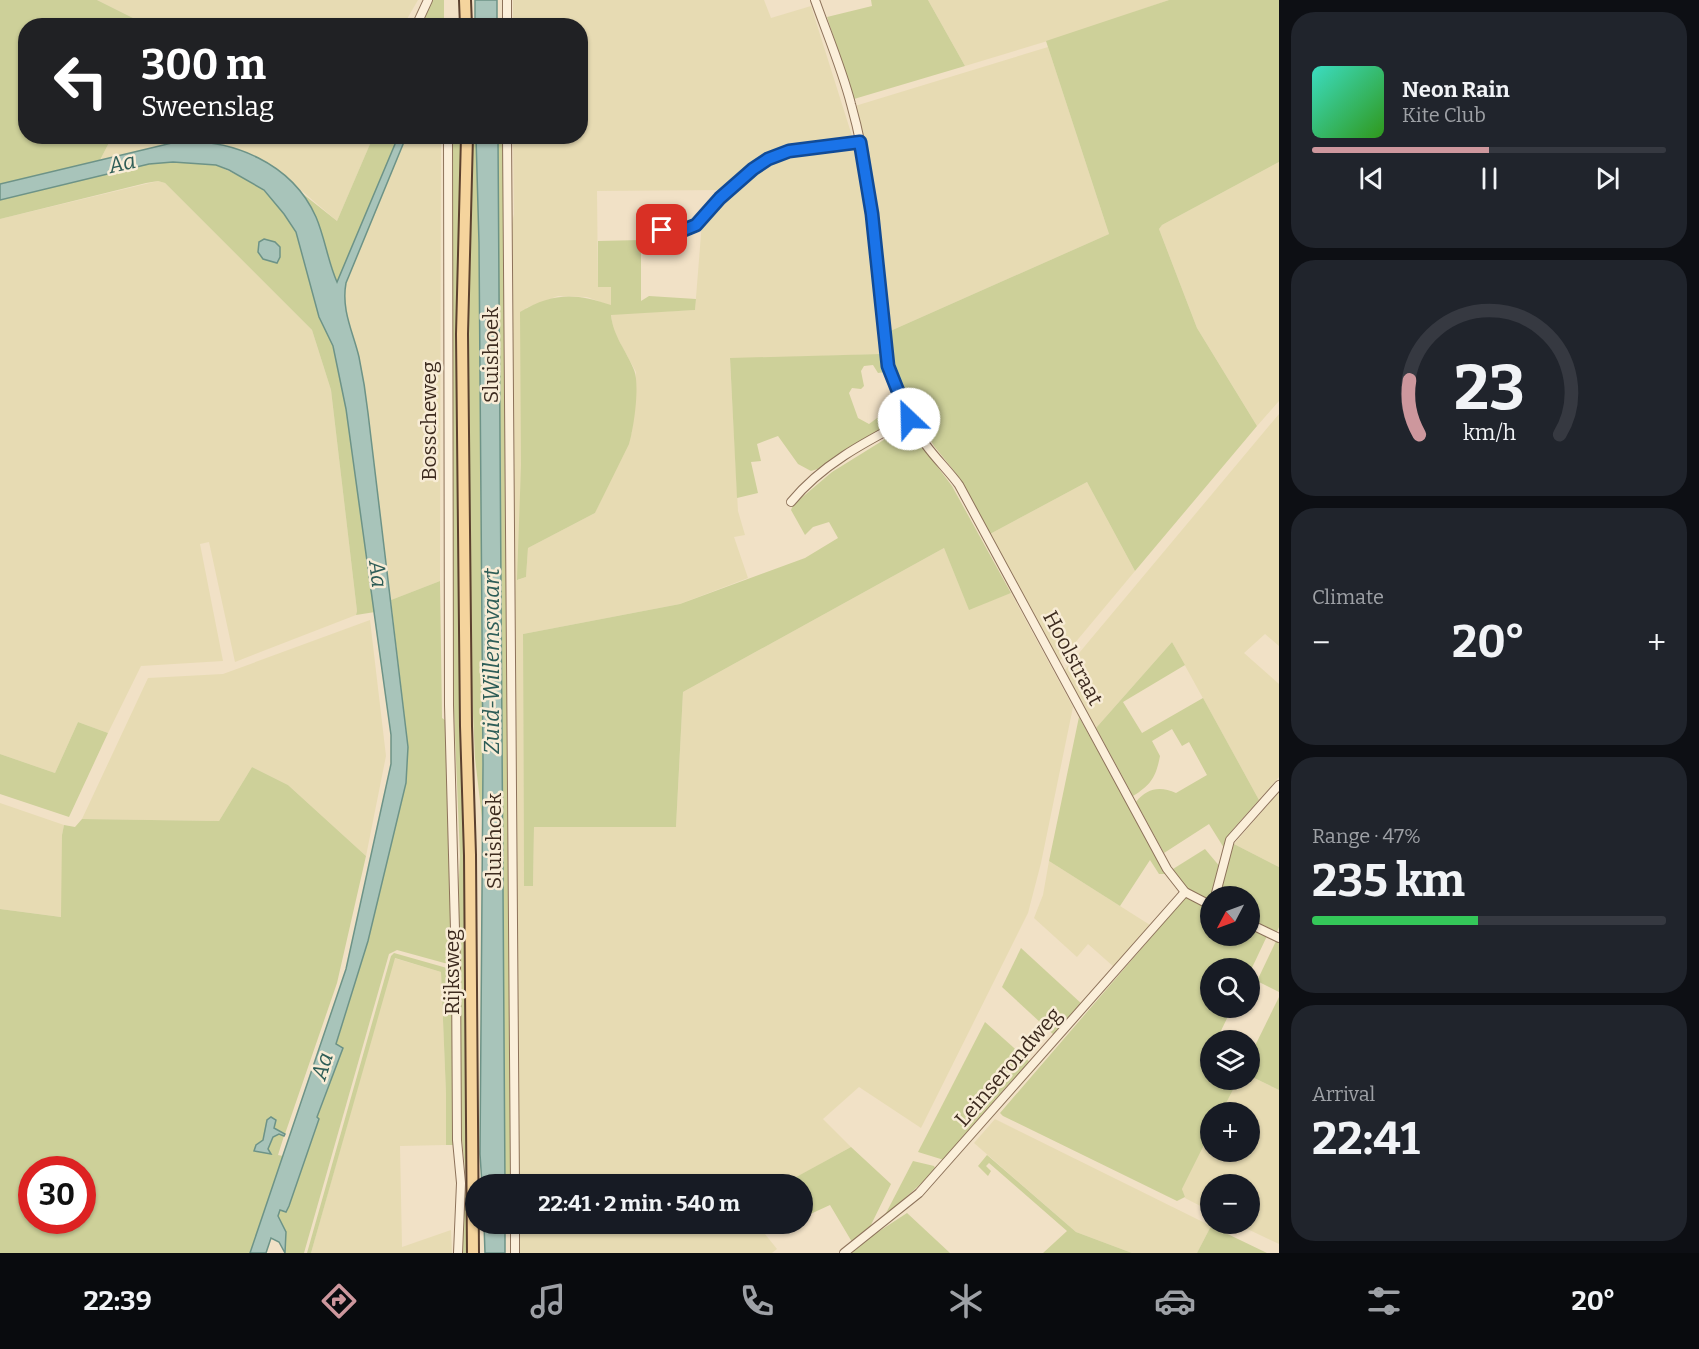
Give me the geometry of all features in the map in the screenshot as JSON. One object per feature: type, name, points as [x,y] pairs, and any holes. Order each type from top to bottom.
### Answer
[{"type":"main road","points":[[465,0],[466,18]]},
{"type":"main road","name":"Bosscheweg","points":[[466,691],[462,334],[467,144]]},
{"type":"main road","name":"Rijksweg","points":[[466,691],[471,855],[473,1253]]},
{"type":"street","points":[[420,18],[428,0]]},
{"type":"street","points":[[507,0],[507,18]]},
{"type":"street","name":"Hoolstraat","points":[[815,0],[851,103],[860,142],[872,214],[888,366],[909,419],[926,445],[959,484],[1167,868],[1185,892],[1200,900]]},
{"type":"street","points":[[645,229],[679,232],[689,229],[753,169],[782,153],[860,142]]},
{"type":"street","name":"Bosscheweg","points":[[448,144],[449,705]]},
{"type":"street","name":"Sluishoek","points":[[507,144],[514,1174]]},
{"type":"street","points":[[791,502],[813,478],[861,444],[909,419]]},
{"type":"street","name":"Rijksweg","points":[[449,705],[456,967],[457,1128],[461,1183],[458,1253]]},
{"type":"street","points":[[1218,886],[1230,840],[1279,785]]},
{"type":"street","name":"Leinserondweg","points":[[845,1253],[919,1193],[1185,892]]},
{"type":"street","points":[[1260,929],[1279,938]]},
{"type":"street","points":[[515,1234],[515,1253]]},
{"type":"shaded area","points":[[97,0],[418,0],[408,18],[133,18]]},
{"type":"shaded area","points":[[513,0],[764,0],[771,18],[811,6],[853,139],[766,155],[744,171],[725,190],[597,191],[598,287],[611,287],[611,306],[587,297],[558,296],[526,308],[518,580],[526,577],[528,548],[595,513],[632,432],[636,372],[613,330],[611,314],[695,310],[702,222],[746,180],[767,164],[788,157],[847,149],[854,151],[867,217],[880,354],[730,359],[738,511],[745,535],[734,537],[748,578],[680,604],[523,634],[524,886],[533,886],[534,827],[676,827],[683,692],[944,548],[969,609],[1011,593],[1073,707],[1041,863],[1028,913],[921,1128],[859,1087],[823,1119],[851,1147],[802,1174],[518,1174],[513,144],[588,144],[588,18],[513,18]]},
{"type":"shaded area","points":[[928,0],[1169,0],[1074,33],[965,66]]},
{"type":"shaded area","points":[[1048,47],[1109,234],[888,332],[877,210],[855,106]]},
{"type":"shaded area","points":[[108,144],[168,144],[100,160]]},
{"type":"shaded area","points":[[218,144],[370,144],[337,221],[275,168],[229,146]]},
{"type":"shaded area","points":[[403,144],[441,144],[440,581],[391,600],[368,413],[356,346],[344,298],[346,284]]},
{"type":"shaded area","points":[[1279,162],[1279,401],[1257,426],[1197,328],[1159,229],[1162,225]]},
{"type":"shaded area","points":[[158,181],[165,183],[312,330],[331,390],[357,611],[356,615],[235,662],[209,542],[200,544],[223,661],[141,666],[108,733],[78,722],[55,773],[0,754],[0,219]]},
{"type":"shaded area","points":[[1279,414],[1279,646],[1265,634],[1244,653],[1279,684],[1279,777],[1259,800],[1172,642],[1096,728],[1064,671]]},
{"type":"shaded area","points":[[1087,482],[1135,571],[1059,662],[990,534]]},
{"type":"shaded area","points":[[370,620],[386,756],[366,856],[288,785],[252,767],[219,821],[82,819],[148,678],[223,674]]},
{"type":"shaded area","points":[[1279,792],[1279,867],[1234,844]]},
{"type":"shaded area","points":[[0,803],[64,825],[62,917],[0,909]]},
{"type":"shaded area","points":[[1049,861],[1150,925],[1114,967],[1088,944],[1077,957],[1034,918],[1043,895]]},
{"type":"shaded area","points":[[394,958],[441,972],[446,1093],[446,1145],[400,1146],[402,1247],[451,1230],[452,1253],[311,1253]]},
{"type":"shaded area","points":[[1260,1081],[1279,1090],[1279,1244],[1258,1234],[1260,1234],[1260,1174],[1200,1174],[1200,1206],[1185,1198],[1182,1189],[1200,1153],[1200,1162],[1260,1162],[1260,1102],[1227,1102],[1233,1090],[1260,1090]]},
{"type":"shaded area","points":[[995,1119],[1200,1221],[1200,1234],[1207,1234],[1197,1253],[1132,1253],[1076,1232],[974,1143]]},
{"type":"shaded area","points":[[518,1234],[765,1234],[777,1249],[772,1253],[519,1253]]},
{"type":"green space","points":[[0,0],[97,0],[133,18],[18,18],[18,144],[108,144],[100,160],[0,184]]},
{"type":"green space","points":[[431,0],[444,0],[444,18],[423,18]]},
{"type":"green space","points":[[871,0],[928,0],[965,66],[854,99],[827,17],[872,6]]},
{"type":"green space","points":[[1169,0],[1279,0],[1279,162],[1162,225],[1159,229],[1197,328],[1257,426],[1135,571],[1087,482],[990,534],[955,472],[934,446],[923,427],[893,366],[888,332],[1109,234],[1046,41]]},
{"type":"green space","points":[[370,144],[395,144],[337,283],[316,217],[298,190],[337,221]]},
{"type":"green space","points":[[451,144],[462,144],[467,1046],[465,1072],[468,1174],[466,1174],[458,1103],[460,856],[453,687]]},
{"type":"green space","points":[[470,144],[476,144],[479,243],[483,827],[475,758],[471,669],[468,342],[471,233]]},
{"type":"green space","points":[[498,144],[505,144],[512,1174],[505,1174]]},
{"type":"green space","points":[[173,162],[216,165],[256,184],[274,200],[296,232],[319,317],[333,346],[346,409],[375,612],[356,615],[331,390],[312,330],[165,183],[158,181],[146,183],[0,219],[0,200],[149,164]]},
{"type":"green space","points":[[641,240],[641,301],[649,296],[696,299],[695,310],[611,315],[614,330],[636,377],[636,406],[629,444],[595,513],[528,548],[526,577],[517,580],[521,465],[520,312],[543,301],[565,296],[587,298],[611,305],[611,287],[598,287],[598,241]]},
{"type":"green space","points":[[880,354],[885,372],[878,373],[873,365],[864,366],[861,371],[864,386],[861,389],[852,388],[849,393],[858,418],[869,424],[884,413],[888,414],[901,408],[898,421],[821,468],[811,471],[798,464],[778,436],[757,444],[761,461],[751,462],[758,493],[737,498],[730,358]]},
{"type":"green space","points":[[903,428],[909,429],[952,486],[1011,593],[969,610],[944,548],[683,692],[676,827],[534,827],[533,886],[524,886],[523,634],[680,604],[805,558],[838,538],[829,522],[813,527],[805,535],[791,510],[793,505],[832,472]]},
{"type":"green space","points":[[440,581],[442,718],[446,721],[453,963],[448,964],[397,950],[389,954],[304,1253],[285,1253],[286,1232],[278,1216],[280,1210],[286,1212],[289,1206],[319,1120],[317,1118],[343,1048],[336,1045],[368,941],[406,783],[408,747],[391,600]]},
{"type":"green space","points":[[1172,642],[1185,665],[1123,702],[1142,733],[1203,698],[1259,800],[1234,828],[1224,848],[1209,824],[1164,853],[1136,802],[1149,791],[1165,789],[1176,793],[1207,775],[1189,742],[1182,746],[1172,729],[1152,741],[1160,756],[1157,770],[1152,780],[1133,796],[1096,728]]},
{"type":"green space","points":[[1079,717],[1166,874],[1159,874],[1150,860],[1120,906],[1049,861]]},
{"type":"green space","points":[[78,722],[108,733],[69,817],[0,794],[0,754],[55,773]]},
{"type":"green space","points":[[252,767],[288,785],[366,856],[337,983],[285,1134],[277,1131],[274,1126],[267,1128],[263,1140],[257,1145],[270,1153],[268,1149],[273,1137],[279,1134],[284,1136],[278,1155],[283,1156],[250,1253],[0,1253],[0,909],[61,917],[64,825],[75,827],[82,819],[219,821]]},
{"type":"green space","points":[[1234,844],[1279,867],[1279,927],[1277,932],[1260,924],[1260,886],[1221,886]]},
{"type":"green space","points":[[1205,849],[1221,868],[1215,886],[1200,886],[1200,895],[1184,887],[1173,869]]},
{"type":"green space","points":[[1186,897],[1200,904],[1200,946],[1260,946],[1260,933],[1267,936],[1257,958],[1200,958],[1200,1018],[1227,1018],[1221,1030],[1200,1030],[1200,1090],[1233,1090],[1227,1102],[1200,1102],[1200,1153],[1182,1189],[1185,1197],[1177,1201],[1000,1113]]},
{"type":"green space","points":[[1276,941],[1279,942],[1279,992],[1260,982],[1260,975]]},
{"type":"green space","points":[[1021,948],[1083,1005],[1055,1036],[1002,987]]},
{"type":"green space","points":[[394,953],[454,970],[455,1145],[446,1145],[441,972],[395,958],[311,1253],[307,1253],[391,956]]},
{"type":"green space","points":[[1279,997],[1279,1090],[1260,1081],[1260,1036]]},
{"type":"green space","points":[[985,1022],[1031,1063],[944,1160],[918,1152]]},
{"type":"green space","points":[[851,1147],[891,1184],[869,1229],[852,1242],[830,1205],[813,1213],[813,1174],[802,1174]]},
{"type":"green space","points":[[987,1155],[1076,1232],[1132,1253],[1043,1253],[1067,1231],[989,1163],[986,1166],[991,1171],[988,1176],[978,1166]]},
{"type":"green space","points":[[913,1161],[934,1166],[936,1170],[884,1217]]},
{"type":"green space","points":[[465,1195],[465,1234],[470,1234],[471,1253],[462,1253]]},
{"type":"green space","points":[[907,1213],[950,1253],[852,1253],[858,1245]]},
{"type":"green space","points":[[1207,1234],[1228,1234],[1267,1253],[1197,1253]]},
{"type":"water","points":[[475,0],[497,0],[497,18],[475,18]]},
{"type":"water","name":"Aa","points":[[168,144],[218,144],[239,150],[276,168],[305,198],[316,217],[337,282],[395,144],[403,144],[346,283],[345,302],[359,357],[367,406],[408,747],[406,783],[368,941],[336,1044],[343,1048],[317,1117],[319,1119],[289,1206],[286,1212],[280,1210],[278,1216],[286,1232],[285,1253],[279,1242],[271,1238],[266,1253],[250,1253],[346,969],[391,764],[391,735],[346,409],[333,346],[319,317],[296,232],[264,190],[229,170],[216,165],[173,162],[149,164],[0,200],[0,184]]},
{"type":"water","name":"Zuid-Willemsvaart","points":[[476,144],[498,144],[505,1174],[481,1174],[480,1154],[483,764]]},
{"type":"water","points":[[264,239],[275,242],[280,247],[280,257],[277,263],[263,259],[258,252],[259,242]]},
{"type":"water","points":[[271,1117],[276,1120],[274,1128],[285,1134],[284,1136],[279,1134],[273,1137],[268,1149],[271,1154],[254,1151],[256,1145],[263,1140],[267,1120]]},
{"type":"water","points":[[484,1234],[505,1234],[505,1253],[485,1253]]},
{"type":"route","points":[[662,230],[679,232],[696,225],[720,198],[768,159],[789,151],[860,142],[872,214],[888,366],[909,419]]}]
